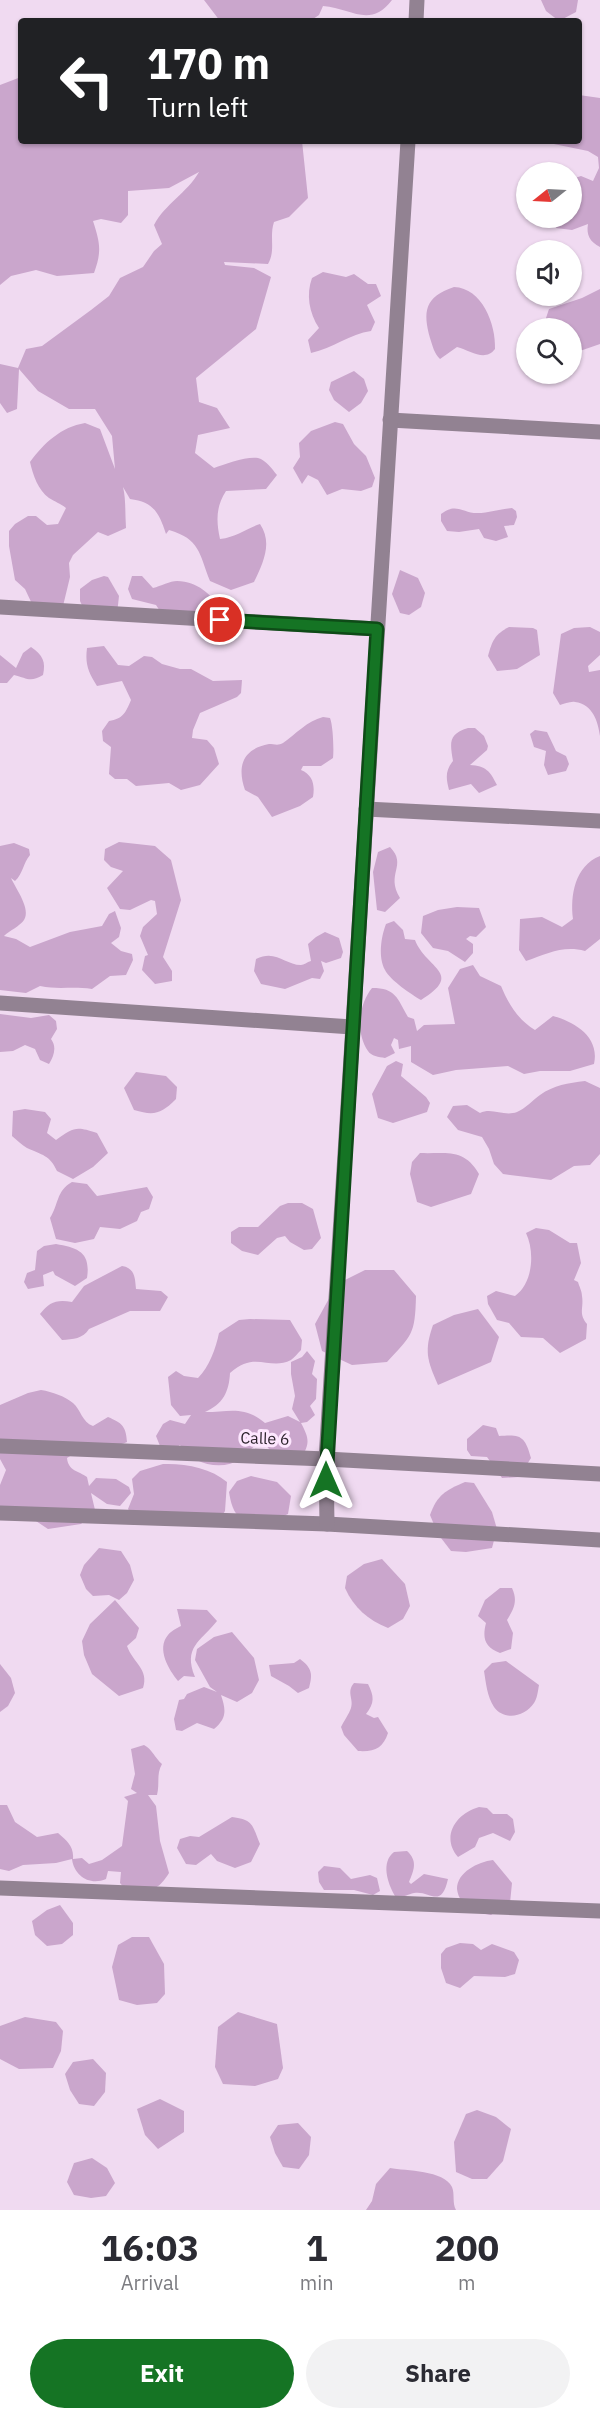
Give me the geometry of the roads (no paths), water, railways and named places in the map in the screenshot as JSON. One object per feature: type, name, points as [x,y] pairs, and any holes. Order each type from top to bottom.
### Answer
[{"type":"street","points":[[416,18],[417,0]]},
{"type":"street","points":[[327,1524],[326,1459],[408,144]]},
{"type":"street","points":[[390,420],[600,432]]},
{"type":"street","points":[[0,607],[377,629]]},
{"type":"street","points":[[366,809],[600,821]]},
{"type":"street","points":[[0,1003],[352,1026]]},
{"type":"street","name":"Calle 6","points":[[0,1446],[326,1459],[600,1474]]},
{"type":"street","points":[[0,1513],[327,1524],[600,1540]]},
{"type":"street","points":[[0,1888],[600,1911]]}]
